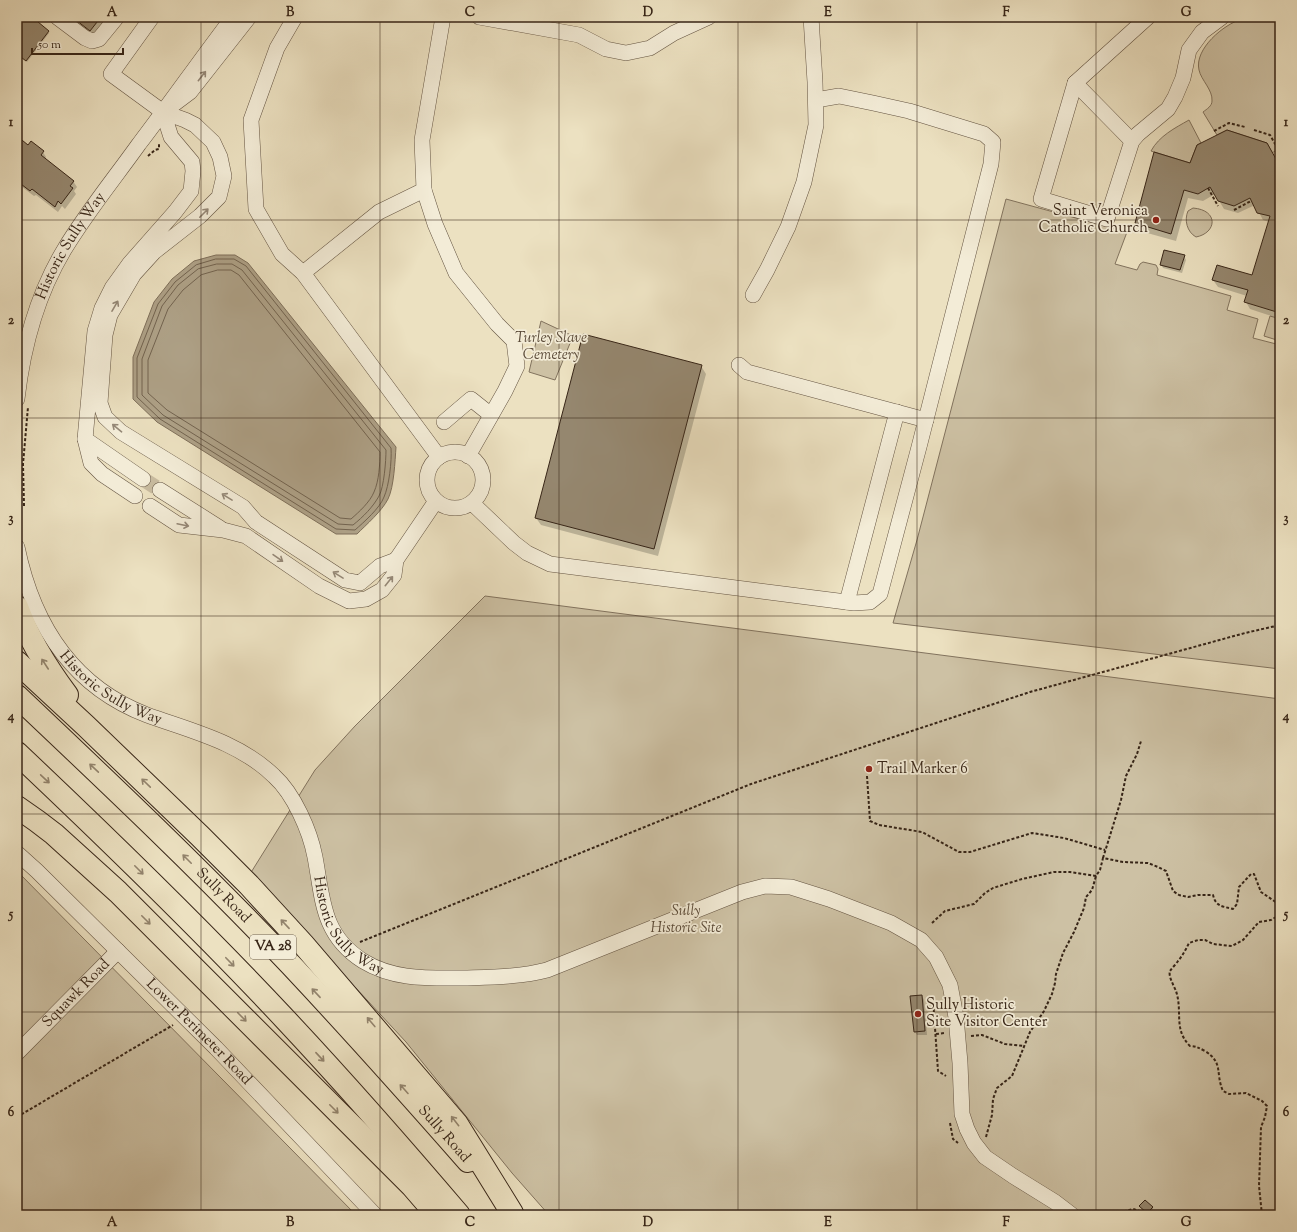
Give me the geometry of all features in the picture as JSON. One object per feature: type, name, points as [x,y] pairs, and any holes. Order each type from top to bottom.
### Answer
[{"type":"highway","points":[[17,607],[27,632],[46,665],[68,696],[98,729],[122,760]]},
{"type":"highway","points":[[17,662],[122,760],[249,885],[345,992],[457,1124],[513,1214]]},
{"type":"highway","name":"Sully Road","points":[[17,696],[145,818],[291,965],[420,1106],[513,1214]]},
{"type":"highway","name":"VA 28","points":[[17,752],[135,866],[278,1012],[328,1066],[459,1215]]},
{"type":"highway","points":[[17,789],[84,853],[118,892]]},
{"type":"highway","points":[[17,807],[54,834],[118,892],[412,1186],[437,1215]]},
{"type":"street","points":[[57,17],[85,38],[92,41],[100,39],[117,17]]},
{"type":"street","points":[[152,17],[112,74],[163,112],[195,125],[213,142],[220,157],[224,176],[219,197],[200,216],[154,252],[134,274],[110,315],[105,336],[100,403],[105,418],[121,432],[243,507],[256,522],[346,580],[360,583],[380,566],[396,560]]},
{"type":"street","name":"Historic Sully Way","points":[[23,400],[19,380],[28,338],[40,302],[55,266],[90,210],[233,17]]},
{"type":"street","name":"Historic Sully Way","points":[[163,112],[190,92],[249,17]]},
{"type":"street","points":[[295,17],[277,48],[251,120],[256,208],[282,254],[303,273],[439,457]]},
{"type":"street","points":[[443,17],[422,140],[424,190],[435,224],[456,274],[497,324],[514,342],[517,366],[468,456]]},
{"type":"street","points":[[479,17],[579,35],[606,49],[626,53],[650,48],[674,33],[709,17]]},
{"type":"street","points":[[753,295],[788,227],[804,182],[816,125],[811,17]]},
{"type":"street","points":[[1148,17],[1075,84],[1041,200],[1107,218],[1132,141],[1138,134],[1168,109],[1175,98],[1183,78],[1189,50],[1202,32],[1222,17]]},
{"type":"street","points":[[1075,84],[1132,141]]},
{"type":"street","points":[[472,502],[514,544],[527,553],[550,564],[847,602],[870,602],[880,594],[992,164],[993,142],[984,134],[909,111],[839,96],[816,100]]},
{"type":"street","points":[[135,496],[102,474],[91,463],[85,439],[95,331],[102,308],[112,288],[130,263],[175,212],[191,191],[194,171],[192,162],[171,136],[163,112]]},
{"type":"street","points":[[303,273],[379,212],[424,190]]},
{"type":"street","points":[[739,365],[747,372],[926,420]]},
{"type":"street","points":[[444,422],[471,399],[491,415]]},
{"type":"street","points":[[847,602],[897,412]]},
{"type":"street","points":[[85,439],[143,479]]},
{"type":"street","points":[[453,452],[468,456],[475,461],[481,469],[483,478],[482,487],[478,496],[472,502],[458,508],[450,508],[442,505],[436,501],[428,486],[427,478],[429,470],[439,457],[453,452]]},
{"type":"street","points":[[160,490],[223,530]]},
{"type":"street","points":[[150,506],[178,525],[223,530],[246,536],[319,586],[349,600],[366,599],[382,590],[394,575],[396,560],[436,501]]},
{"type":"street","points":[[246,536],[256,522]]},
{"type":"street","name":"Historic Sully Way","points":[[17,547],[31,597],[44,627],[73,665],[98,689],[124,705],[223,742],[249,756],[282,783],[297,808],[310,838],[315,855],[323,907],[328,920],[334,933],[352,953],[378,969],[420,978],[488,978],[530,974],[566,963],[742,892],[765,886],[791,887],[839,903],[891,923],[921,940],[936,957],[950,985],[956,1017],[962,1114],[967,1129],[979,1151]]},
{"type":"street","name":"Lower Perimeter Road","points":[[17,853],[216,1048],[375,1215]]},
{"type":"street","name":"Squawk Road","points":[[17,1052],[118,951]]},
{"type":"street","points":[[979,1151],[985,1157],[1055,1202],[1072,1215]]},
{"type":"path","points":[[1214,131],[1229,123],[1245,127]]},
{"type":"path","points":[[1254,130],[1270,135],[1278,149]]},
{"type":"path","points":[[146,159],[155,150],[159,149],[159,144]]},
{"type":"path","points":[[1208,188],[1218,206]]},
{"type":"path","points":[[1234,210],[1251,201]]},
{"type":"path","points":[[23,400],[24,506]]},
{"type":"path","points":[[346,948],[751,784],[1030,692],[1245,633],[1280,625]]},
{"type":"path","points":[[979,1151],[988,1134],[992,1115],[993,1099],[997,1088],[1012,1076],[1030,1032],[1052,994],[1056,974],[1063,954],[1084,908],[1086,897],[1092,890],[1122,800],[1126,776],[1137,754],[1141,740]]},
{"type":"path","points":[[867,776],[870,821],[879,826],[922,832],[959,852],[970,852],[1032,834],[1064,838],[1105,850]]},
{"type":"path","points":[[1103,858],[1123,862],[1148,863],[1166,871],[1173,891],[1179,895],[1188,897],[1213,895],[1215,903],[1233,909],[1237,904],[1239,887],[1251,874],[1254,874],[1261,892],[1280,905]]},
{"type":"path","points":[[932,923],[945,911],[974,904],[985,893],[993,888],[1022,879],[1054,872],[1070,872],[1096,876]]},
{"type":"path","points":[[1262,1215],[1259,1186],[1261,1127],[1267,1106],[1262,1101],[1246,1093],[1230,1094],[1223,1090],[1220,1085],[1217,1063],[1213,1056],[1196,1046],[1190,1046],[1184,1040],[1180,1030],[1178,998],[1170,976],[1170,971],[1184,954],[1189,943],[1198,940],[1205,940],[1213,944],[1232,946],[1243,940],[1259,922],[1271,920],[1276,917],[1280,909]]},
{"type":"path","points":[[17,1117],[185,1018]]},
{"type":"path","points":[[974,1036],[982,1035],[1005,1044],[1024,1046]]},
{"type":"path","points":[[1109,1215],[1133,1209],[1153,1215]]},
{"type":"green space","points":[[1254,18],[1280,22],[1280,148],[1272,153],[1267,143],[1227,130],[1217,135],[1203,112],[1208,109],[1212,103],[1212,97],[1200,74],[1199,62],[1201,54],[1212,38],[1227,26],[1242,19]]},
{"type":"green space","points":[[1189,120],[1201,143],[1197,145],[1190,163],[1151,151],[1158,141],[1173,129]]},
{"type":"green space","points":[[1006,199],[1127,232],[1115,264],[1137,270],[1143,262],[1156,265],[1158,269],[1157,275],[1231,296],[1227,310],[1258,319],[1253,338],[1280,345],[1280,669],[893,623],[917,540]]},
{"type":"green space","points":[[1193,208],[1207,213],[1211,217],[1212,222],[1208,231],[1203,235],[1196,237],[1188,229],[1186,222],[1188,211]]},
{"type":"green space","points":[[1270,316],[1280,319],[1280,341],[1264,336]]},
{"type":"green space","name":"Turley Slave Cemetery","points":[[541,321],[573,336],[555,380],[529,372]]},
{"type":"green space","name":"Sully Historic Site","points":[[485,596],[1280,699],[1280,1215],[549,1215],[512,1173],[406,1042],[250,874],[315,770],[355,726]]},
{"type":"green space","points":[[17,871],[356,1215],[17,1215]]},
{"type":"water","points":[[216,255],[235,255],[248,263],[396,447],[393,481],[388,499],[378,513],[357,534],[336,534],[157,422],[133,399],[133,357],[154,302],[172,279],[194,261]]},
{"type":"building","points":[[17,17],[32,17],[49,31],[26,61],[17,54]]},
{"type":"building","points":[[72,17],[101,17],[90,31]]},
{"type":"building","name":"Saint Veronica Catholic Church","points":[[1227,130],[1267,143],[1280,166],[1280,313],[1244,302],[1248,290],[1212,280],[1217,265],[1252,275],[1270,216],[1257,213],[1250,198],[1234,206],[1218,201],[1210,187],[1198,194],[1184,190],[1171,234],[1135,223],[1154,152],[1190,163],[1197,145]]},
{"type":"building","points":[[17,136],[28,145],[31,141],[44,151],[41,155],[74,181],[70,186],[73,188],[61,204],[58,201],[55,207],[32,189],[30,191],[17,181]]},
{"type":"building","points":[[1164,250],[1185,255],[1180,270],[1160,265]]},
{"type":"building","points":[[583,334],[702,365],[654,549],[535,518]]},
{"type":"building","name":"Sully Historic Site Visitor Center","points":[[922,995],[925,1031],[914,1032],[910,996]]},
{"type":"building","points":[[1145,1200],[1153,1207],[1147,1213],[1139,1206]]},
{"type":"tunnel","points":[[143,479],[160,490]]},
{"type":"place","name":"Saint Veronica Catholic Church","points":[[1156,220]]},
{"type":"place","name":"Trail Marker 6","points":[[869,769]]},
{"type":"place","name":"Sully Historic Site Visitor Center","points":[[918,1014]]}]
